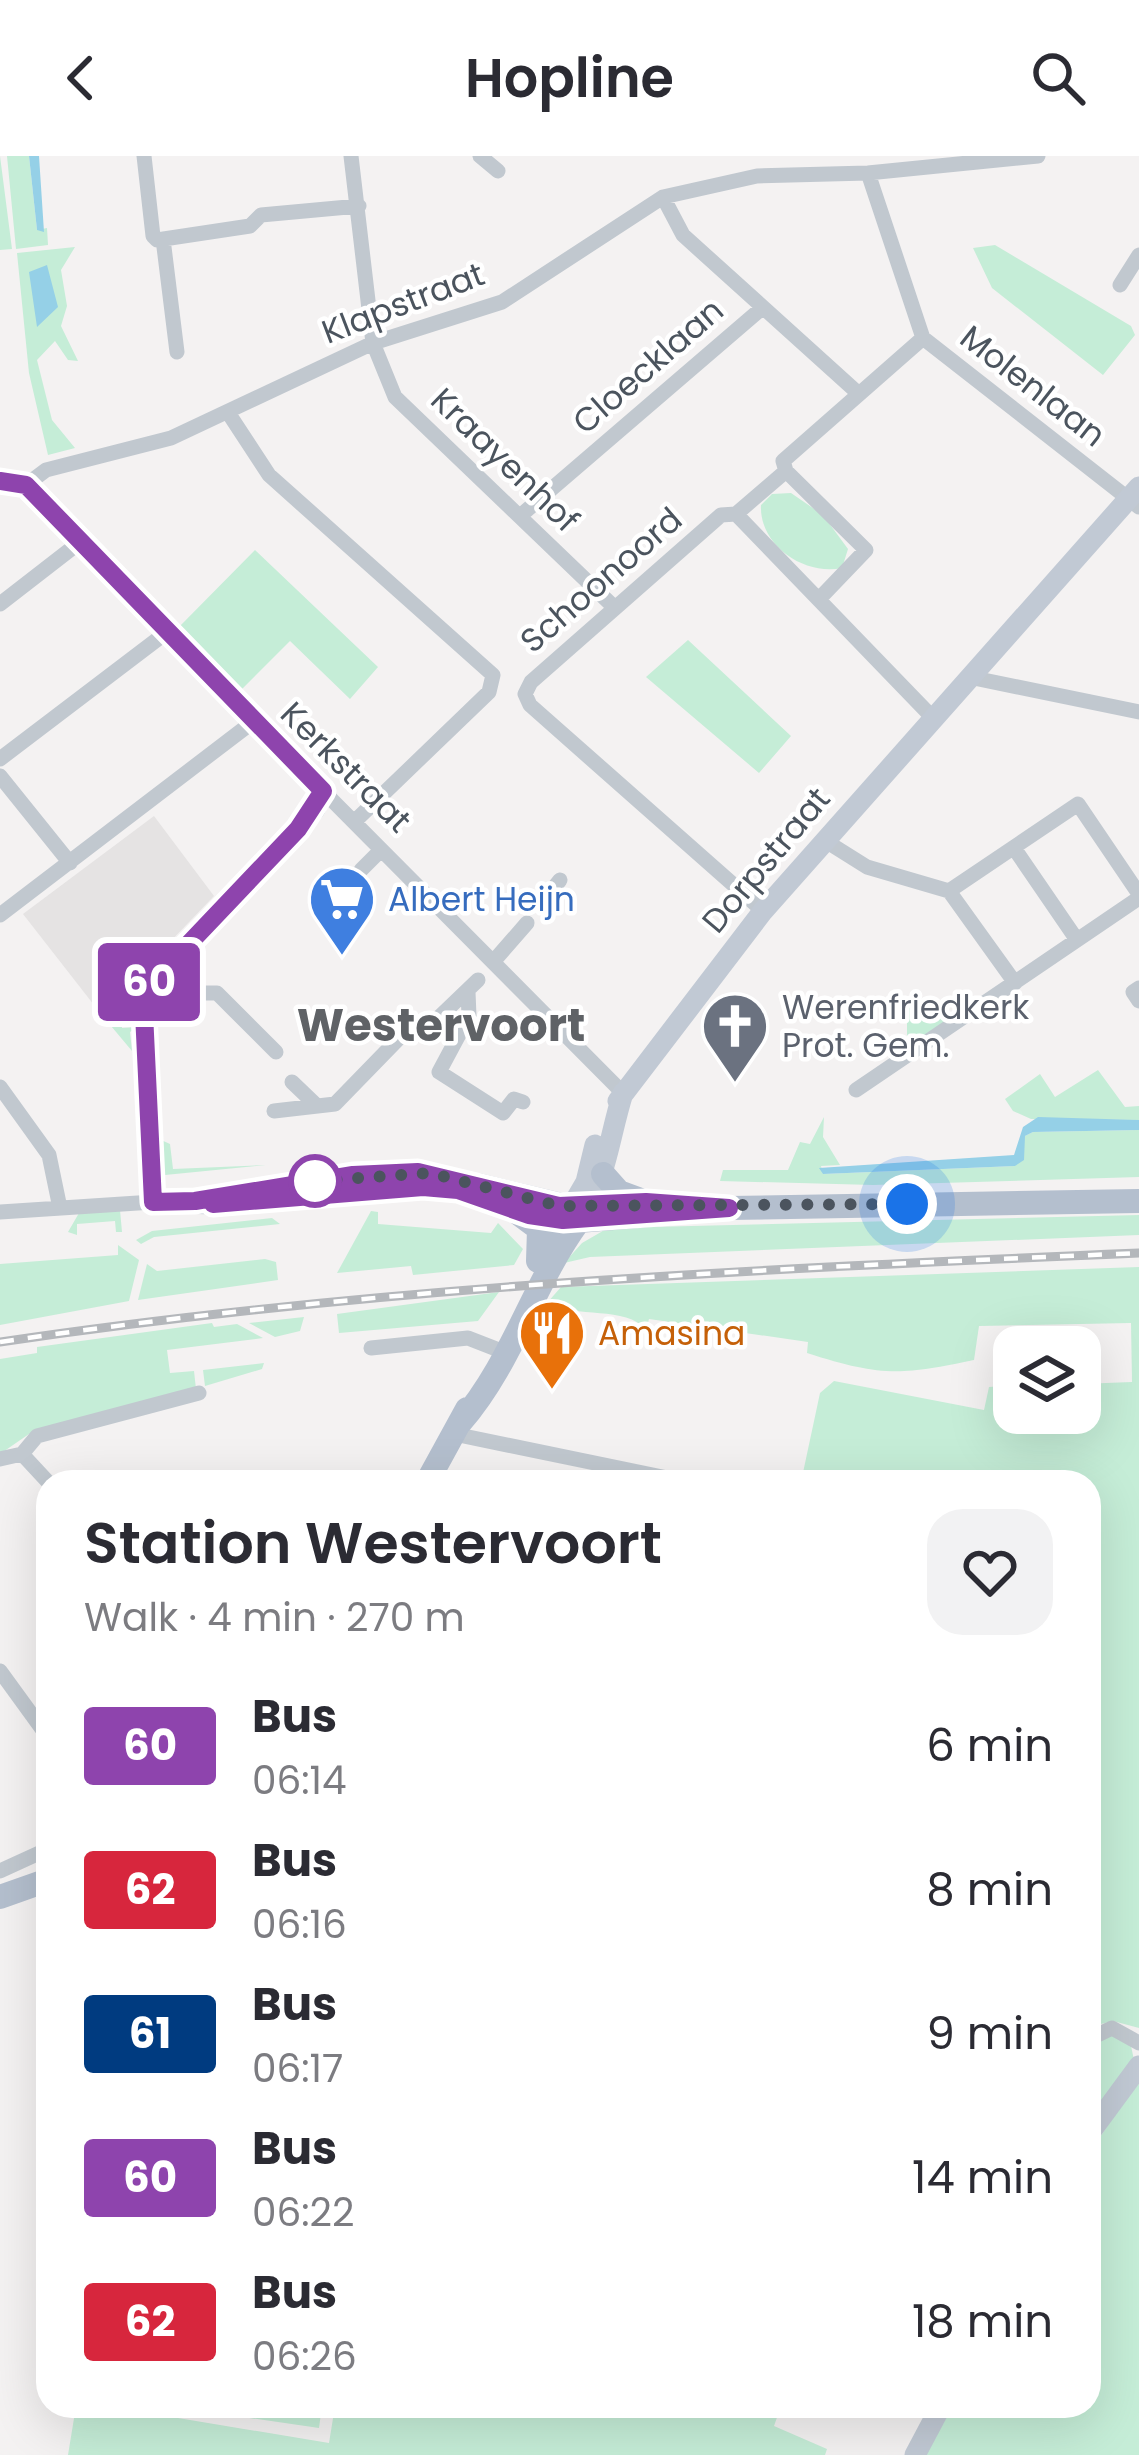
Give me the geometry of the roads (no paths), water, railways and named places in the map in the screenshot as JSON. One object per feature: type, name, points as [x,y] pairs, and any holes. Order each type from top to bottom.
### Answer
[{"type":"main road","points":[[603,1174],[619,1192],[646,1202]]},
{"type":"main road","points":[[576,1213],[646,1202],[729,1208],[1139,1202]]},
{"type":"main road","points":[[544,1266],[585,1234],[622,1220],[729,1208]]},
{"type":"main road","points":[[515,1211],[539,1229],[544,1266]]},
{"type":"main road","points":[[576,1213],[622,1220]]},
{"type":"main road","name":"Dorpstraat","points":[[434,1470],[576,1213]]},
{"type":"main road","points":[[0,1897],[36,1884]]},
{"type":"street","points":[[144,156],[152,236],[163,239],[250,226],[261,215],[359,206]]},
{"type":"street","name":"Kraayenhof","points":[[351,156],[373,343],[395,397],[615,608]]},
{"type":"street","points":[[480,156],[498,172]]},
{"type":"street","name":"Klapstraat","points":[[26,485],[46,470],[171,438],[373,343],[502,302],[663,197],[757,176],[868,173],[1038,156]]},
{"type":"street","name":"Molenlaan","points":[[868,173],[923,338],[1136,498]]},
{"type":"street","points":[[663,197],[683,235],[859,394]]},
{"type":"street","points":[[163,239],[177,352]]},
{"type":"street","points":[[1120,285],[1139,255]]},
{"type":"street","name":"Cloecklaan","points":[[520,516],[761,309]]},
{"type":"street","name":"Schoonoord","points":[[763,911],[530,705],[525,694],[531,682],[615,608],[786,472],[783,461],[923,338]]},
{"type":"street","points":[[229,414],[269,475],[495,680],[489,692],[354,822]]},
{"type":"street","points":[[786,472],[866,550],[820,598]]},
{"type":"street","points":[[0,481],[26,485]]},
{"type":"street","name":"Kerkstraat","points":[[26,485],[623,1093]]},
{"type":"street","name":"Dorpstraat","points":[[576,1213],[598,1135],[623,1093],[763,911],[969,677],[1136,498]]},
{"type":"street","points":[[729,514],[820,598],[822,609],[933,718]]},
{"type":"street","points":[[0,604],[80,542]]},
{"type":"street","points":[[0,759],[167,632]]},
{"type":"street","points":[[969,677],[1139,712]]},
{"type":"street","points":[[0,915],[254,721]]},
{"type":"street","points":[[0,776],[70,862]]},
{"type":"street","points":[[153,1202],[142,1000],[151,979],[280,849],[315,809],[323,791]]},
{"type":"street","points":[[856,1090],[1139,896],[1078,804],[950,891]]},
{"type":"street","points":[[824,840],[867,867],[950,891],[1015,983]]},
{"type":"street","points":[[1014,848],[1077,940]]},
{"type":"street","points":[[361,870],[381,850]]},
{"type":"street","points":[[541,904],[560,880]]},
{"type":"street","points":[[494,962],[527,923]]},
{"type":"street","points":[[182,946],[191,956],[206,1012]]},
{"type":"street","points":[[274,1112],[335,1104],[406,1031],[473,986],[469,1016],[439,1072],[503,1113],[514,1099],[523,1102]]},
{"type":"street","points":[[198,988],[217,993],[276,1052]]},
{"type":"street","points":[[1139,988],[1132,992],[1139,1001]]},
{"type":"street","points":[[292,1082],[316,1105]]},
{"type":"street","points":[[0,1087],[49,1155],[60,1208]]},
{"type":"street","name":"Dorpstraat","points":[[576,1213],[603,1174],[623,1093]]},
{"type":"street","points":[[195,1201],[285,1184],[418,1172],[576,1213]]},
{"type":"street","points":[[0,1212],[423,1187],[458,1190],[515,1211],[576,1213]]},
{"type":"street","points":[[371,1348],[462,1338],[502,1351]]},
{"type":"street","points":[[0,1460],[22,1454],[37,1436],[199,1393]]},
{"type":"street","points":[[458,1428],[635,1470]]},
{"type":"street","points":[[22,1454],[37,1470]]},
{"type":"street","points":[[0,1671],[36,1720]]},
{"type":"street","points":[[0,1871],[36,1855]]},
{"type":"street","points":[[1101,2033],[1112,2028],[1139,2043]]},
{"type":"street","points":[[1101,2118],[1139,2066]]},
{"type":"street","points":[[915,2455],[935,2418]]},
{"type":"water","points":[[29,156],[39,156],[44,232],[37,230]]},
{"type":"water","points":[[47,265],[58,307],[37,327],[29,272]]},
{"type":"water","points":[[1038,1117],[1139,1120],[1139,1130],[1033,1132],[1025,1136],[1024,1160],[1015,1166],[823,1174],[819,1168],[1014,1155],[1023,1127]]},
{"type":"railway","points":[[0,1342],[426,1293],[710,1273],[1139,1253]]},
{"type":"place","name":"Albert Heijn","points":[[342,958]]},
{"type":"place","name":"Werenfriedkerk Prot. Gem.","points":[[735,1085]]},
{"type":"place","name":"Amasina","points":[[552,1392]]},
{"type":"district","name":"Westervoort","points":[[441,1025]]}]
